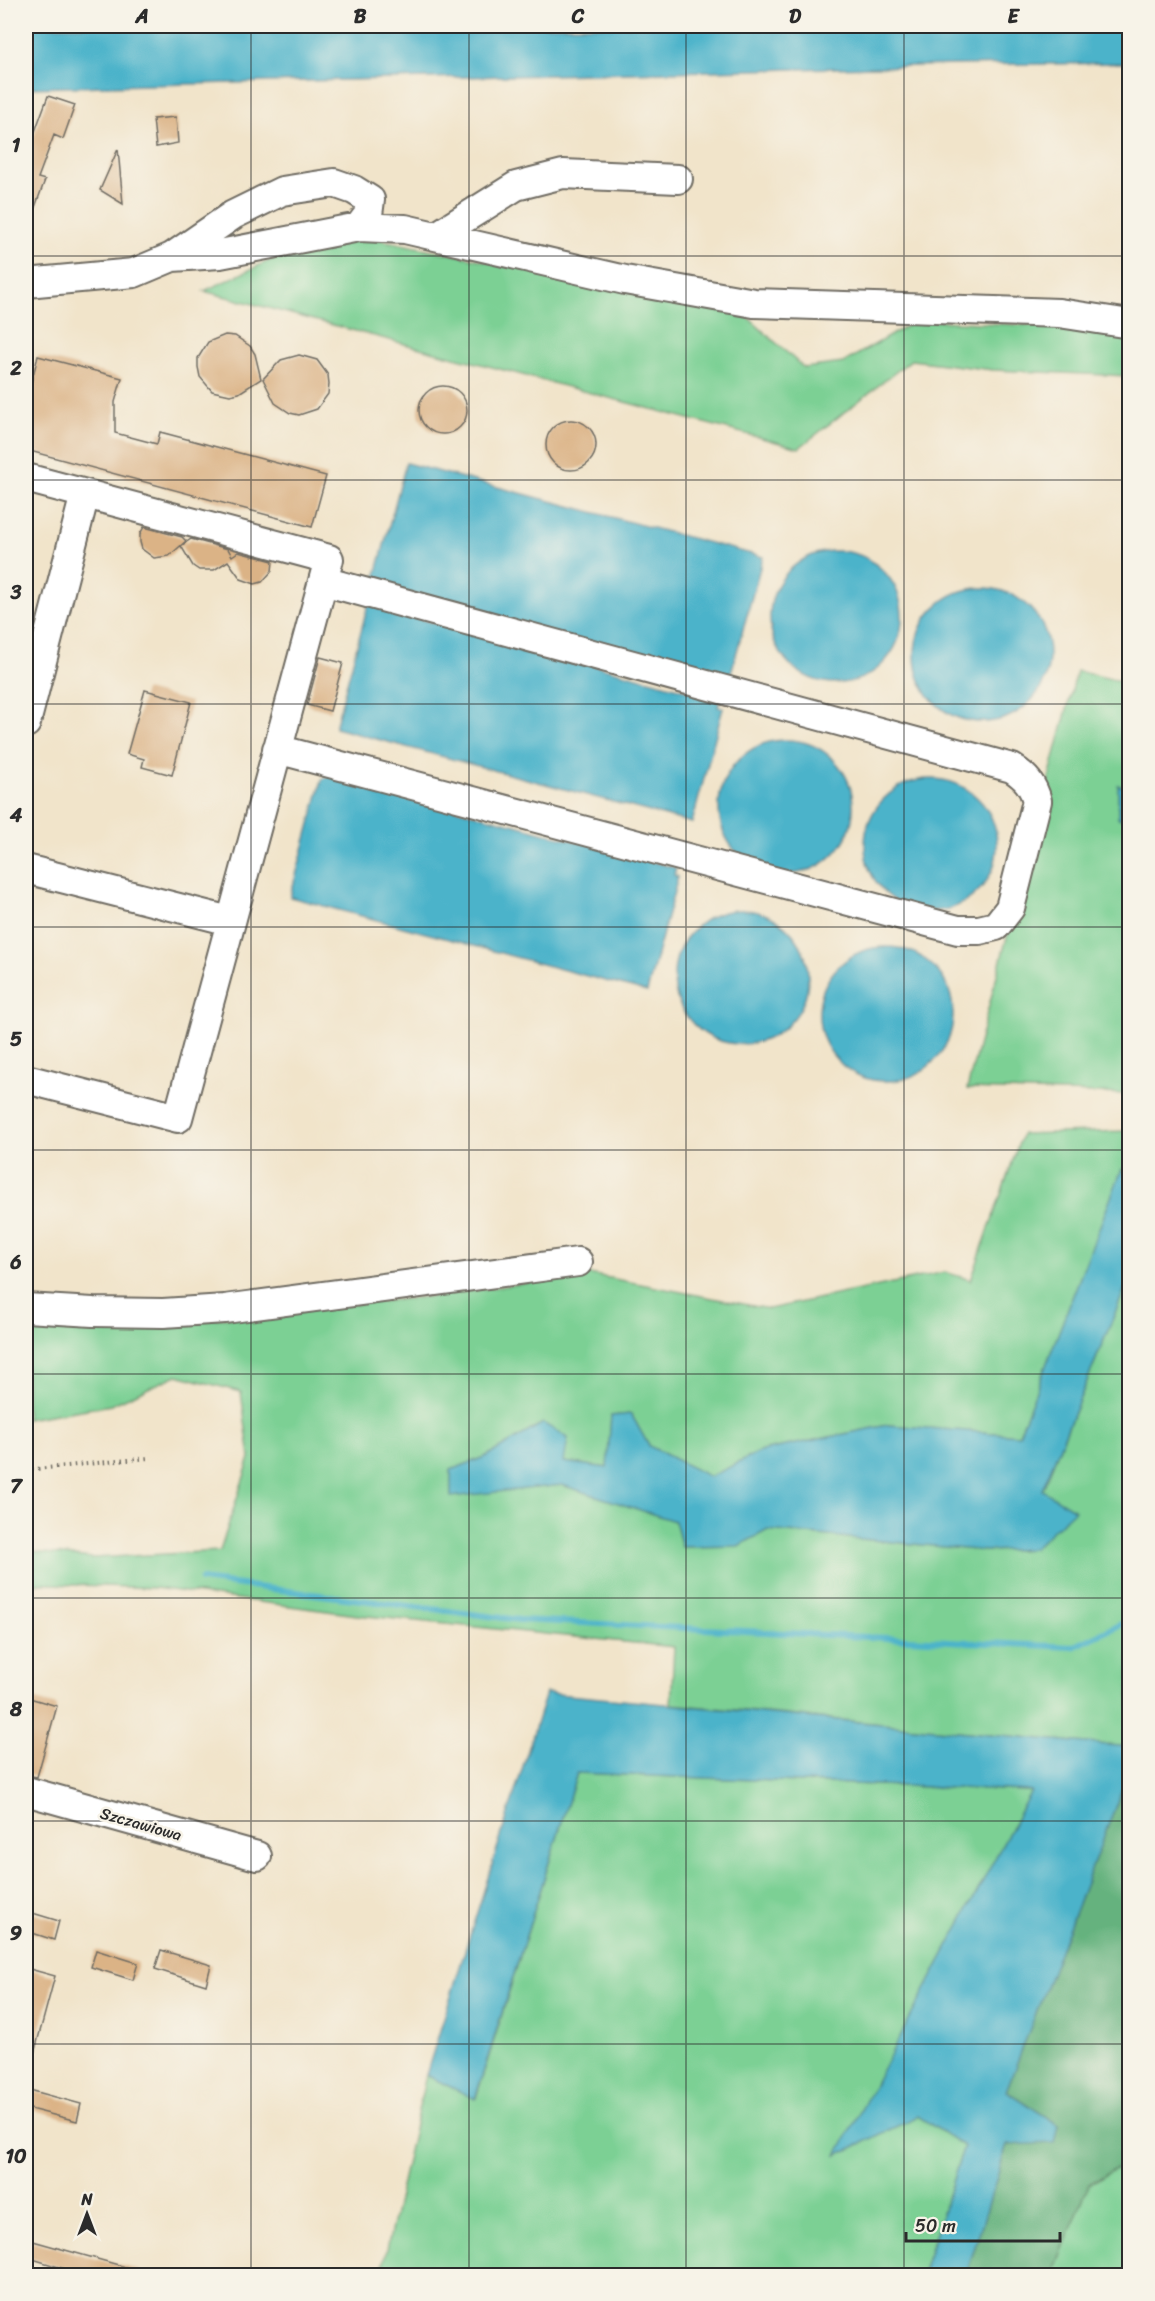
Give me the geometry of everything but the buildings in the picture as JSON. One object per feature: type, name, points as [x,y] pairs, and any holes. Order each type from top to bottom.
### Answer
[{"type":"lane","points":[[438,235],[516,186],[563,174],[678,179]]},
{"type":"lane","points":[[26,283],[135,273],[171,257],[233,214],[291,189],[334,183],[354,190],[370,200],[368,214],[359,226]]},
{"type":"lane","points":[[171,257],[220,254],[359,226],[405,229],[625,280],[754,303],[1059,313],[1130,324]]},
{"type":"lane","points":[[26,478],[329,559],[178,1118],[26,1078]]},
{"type":"lane","points":[[26,723],[85,494]]},
{"type":"lane","points":[[277,749],[958,930],[979,930],[996,926],[1010,908],[1037,801],[1034,788],[1025,776],[1012,768],[323,581]]},
{"type":"lane","points":[[26,868],[230,921]]},
{"type":"lane","points":[[26,1308],[163,1313],[225,1309],[578,1262]]},
{"type":"lane","name":"Szczawiowa","points":[[26,1791],[257,1856]]},
{"type":"path","points":[[26,1470],[149,1458]]},
{"type":"green space","points":[[366,237],[742,312],[804,368],[843,363],[917,320],[1114,329],[1129,337],[1129,376],[993,370],[911,360],[799,448],[204,291],[288,252]]},
{"type":"green space","points":[[1077,671],[1129,683],[1129,1094],[967,1089]]},
{"type":"green space","points":[[1129,1131],[1129,1171],[1122,1170],[1019,1435],[888,1425],[762,1451],[710,1477],[649,1446],[631,1414],[611,1416],[608,1468],[564,1462],[543,1423],[487,1456],[451,1470],[451,1496],[562,1485],[675,1521],[682,1547],[738,1546],[767,1530],[986,1551],[1033,1549],[1074,1510],[1042,1491],[1129,1279],[1129,1747],[671,1704],[674,1647],[357,1615],[155,1588],[26,1583],[26,1551],[93,1558],[220,1551],[250,1458],[241,1392],[177,1375],[111,1405],[26,1419],[26,1321],[142,1326],[434,1296],[589,1274],[769,1309],[945,1272],[971,1280],[1022,1134]]},
{"type":"green space","points":[[1129,1771],[1129,2161],[1089,2184],[1052,2275],[966,2276],[1007,2145],[1059,2125],[1006,2091]]},
{"type":"green space","points":[[577,1773],[1031,1791],[838,2154],[918,2116],[964,2146],[922,2275],[381,2276],[426,2075],[476,2098]]},
{"type":"green space","points":[[1129,2161],[1129,2275],[1052,2276],[1089,2184]]},
{"type":"water","points":[[26,26],[1129,26],[1130,63],[955,65],[26,88]]},
{"type":"water","points":[[406,463],[763,557],[731,673],[728,673],[726,680],[379,587],[375,579]]},
{"type":"water","points":[[836,551],[861,556],[883,570],[897,592],[902,617],[897,642],[883,664],[861,678],[836,683],[811,678],[789,664],[775,642],[770,617],[775,592],[789,570],[811,556]]},
{"type":"water","points":[[982,588],[1008,593],[1029,608],[1044,629],[1049,655],[1044,681],[1029,702],[1008,717],[982,722],[956,717],[935,702],[920,681],[915,655],[920,629],[935,608],[956,593]]},
{"type":"water","points":[[368,605],[720,699],[718,707],[723,708],[692,823],[335,728]]},
{"type":"water","points":[[786,740],[812,745],[833,760],[848,781],[853,807],[848,833],[833,854],[812,869],[786,874],[760,869],[739,854],[724,833],[719,807],[724,781],[739,760],[760,745]]},
{"type":"water","points":[[329,775],[676,868],[674,875],[678,877],[647,992],[290,897],[322,780]]},
{"type":"water","points":[[931,779],[956,784],[978,798],[992,820],[997,845],[992,870],[978,892],[956,906],[931,911],[906,906],[884,892],[870,870],[865,845],[870,820],[884,798],[906,784]]},
{"type":"water","points":[[1118,785],[1129,788],[1129,820],[1118,818]]},
{"type":"water","points":[[741,910],[767,915],[788,930],[803,951],[808,977],[803,1003],[788,1024],[767,1039],[741,1044],[715,1039],[694,1024],[679,1003],[674,977],[679,951],[694,930],[715,915]]},
{"type":"water","points":[[886,947],[912,952],[933,967],[948,988],[953,1014],[948,1040],[933,1061],[912,1076],[886,1081],[860,1076],[839,1061],[824,1040],[819,1014],[824,988],[839,967],[860,952]]},
{"type":"water","points":[[1122,1169],[1129,1171],[1129,1279],[1042,1490],[1075,1510],[1033,1549],[986,1551],[768,1530],[738,1546],[682,1547],[675,1521],[562,1485],[451,1497],[451,1470],[487,1456],[543,1423],[568,1438],[564,1462],[607,1468],[611,1416],[631,1414],[649,1446],[710,1477],[762,1451],[888,1425],[1019,1435]]},
{"type":"water","points":[[546,1693],[1129,1747],[1129,1771],[1006,2091],[1059,2125],[1055,2143],[1007,2145],[966,2275],[922,2275],[964,2146],[918,2116],[837,2155],[1031,1791],[577,1773],[475,2099],[426,2075]]},
{"type":"waterway","points":[[201,1580],[520,1620],[1073,1647],[1130,1620]]}]
